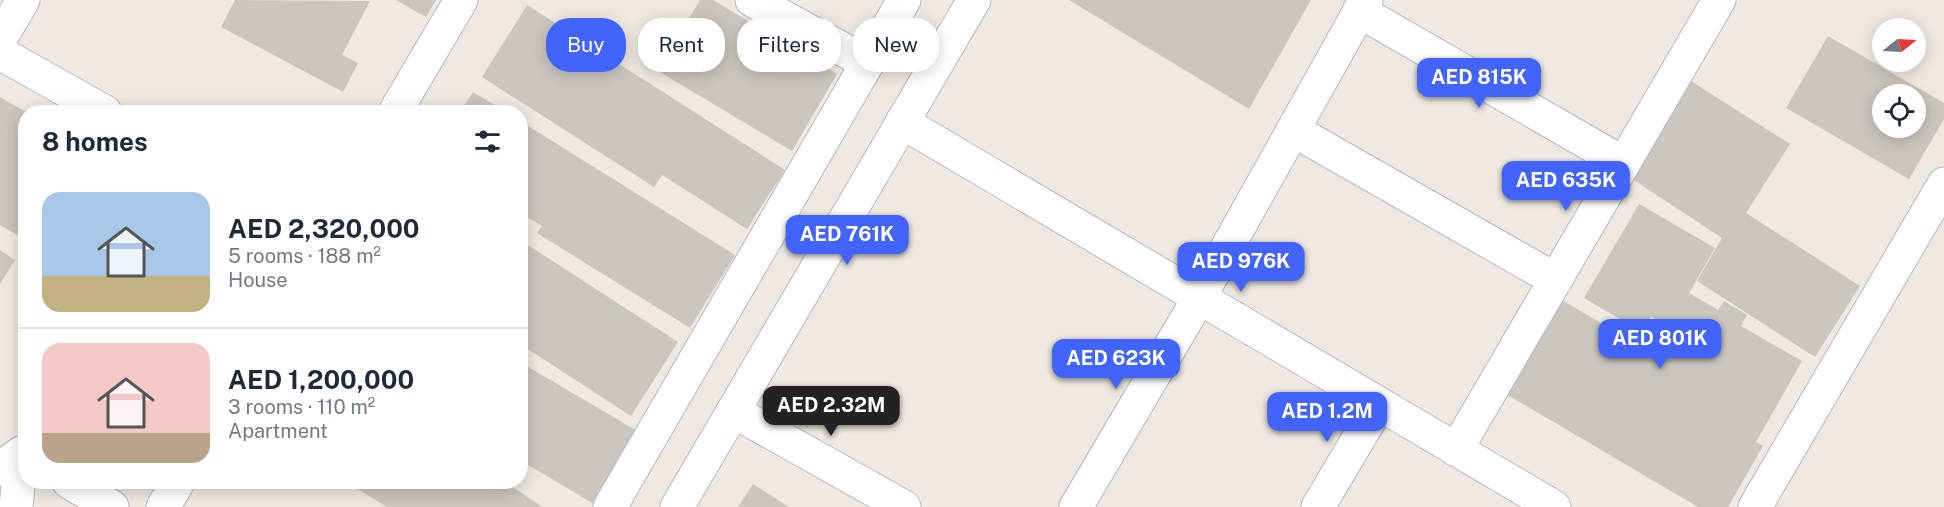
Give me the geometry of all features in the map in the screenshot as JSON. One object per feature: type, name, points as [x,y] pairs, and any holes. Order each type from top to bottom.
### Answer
[{"type":"street","points":[[0,39],[23,0]]},
{"type":"street","points":[[399,105],[461,0]]},
{"type":"street","points":[[752,0],[853,55]]},
{"type":"street","points":[[894,18],[904,0]]},
{"type":"street","points":[[677,507],[974,0]]},
{"type":"street","points":[[1456,450],[1623,163],[1710,3]]},
{"type":"street","points":[[1076,507],[1199,298],[1363,6],[1623,163]]},
{"type":"street","points":[[0,53],[93,105]]},
{"type":"street","points":[[610,507],[863,72]]},
{"type":"street","points":[[902,123],[1554,507]]},
{"type":"street","points":[[1293,130],[1556,280]]},
{"type":"street","points":[[1755,507],[1944,184]]},
{"type":"street","points":[[1318,507],[1379,404]]},
{"type":"street","points":[[733,411],[904,507]]},
{"type":"street","points":[[12,455],[16,507]]},
{"type":"street","points":[[81,489],[112,507]]},
{"type":"street","points":[[163,507],[174,489]]},
{"type":"building","points":[[235,0],[370,1],[342,55],[358,63],[343,92],[221,27]]},
{"type":"building","points":[[396,0],[436,0],[426,17]]},
{"type":"building","points":[[700,0],[713,0],[743,18],[737,18],[737,72],[834,72],[837,74],[792,151],[660,72],[725,72],[725,18],[689,18]]},
{"type":"building","points":[[1069,0],[1311,0],[1249,109]]},
{"type":"building","points":[[527,5],[547,18],[546,72],[626,72],[626,68],[785,170],[747,229],[662,175],[654,187],[482,77]]},
{"type":"building","points":[[1828,36],[1872,61],[1872,72],[1890,72],[1911,84],[1872,84],[1872,138],[1926,138],[1926,93],[1944,103],[1944,119],[1909,179],[1786,108]]},
{"type":"building","points":[[1683,76],[1790,144],[1746,213],[1860,286],[1815,357],[1697,281],[1722,238],[1623,173]]},
{"type":"building","points":[[473,92],[494,105],[465,105]]},
{"type":"building","points":[[0,97],[18,107],[18,235],[0,225]]},
{"type":"building","points":[[528,126],[735,255],[690,328],[537,233],[542,226],[528,218]]},
{"type":"building","points":[[1639,204],[1715,248],[1689,293],[1718,310],[1724,301],[1747,315],[1741,326],[1802,361],[1756,442],[1763,446],[1728,507],[1698,507],[1506,394],[1560,299],[1659,357],[1675,330],[1651,316],[1642,332],[1584,298]]},
{"type":"building","points":[[528,245],[678,342],[631,416],[528,349]]},
{"type":"building","points":[[0,250],[15,260],[0,284]]},
{"type":"building","points":[[528,367],[637,431],[594,504],[528,465]]},
{"type":"building","points":[[753,484],[789,507],[738,507]]},
{"type":"building","points":[[357,489],[516,489],[542,507],[387,507]]}]
